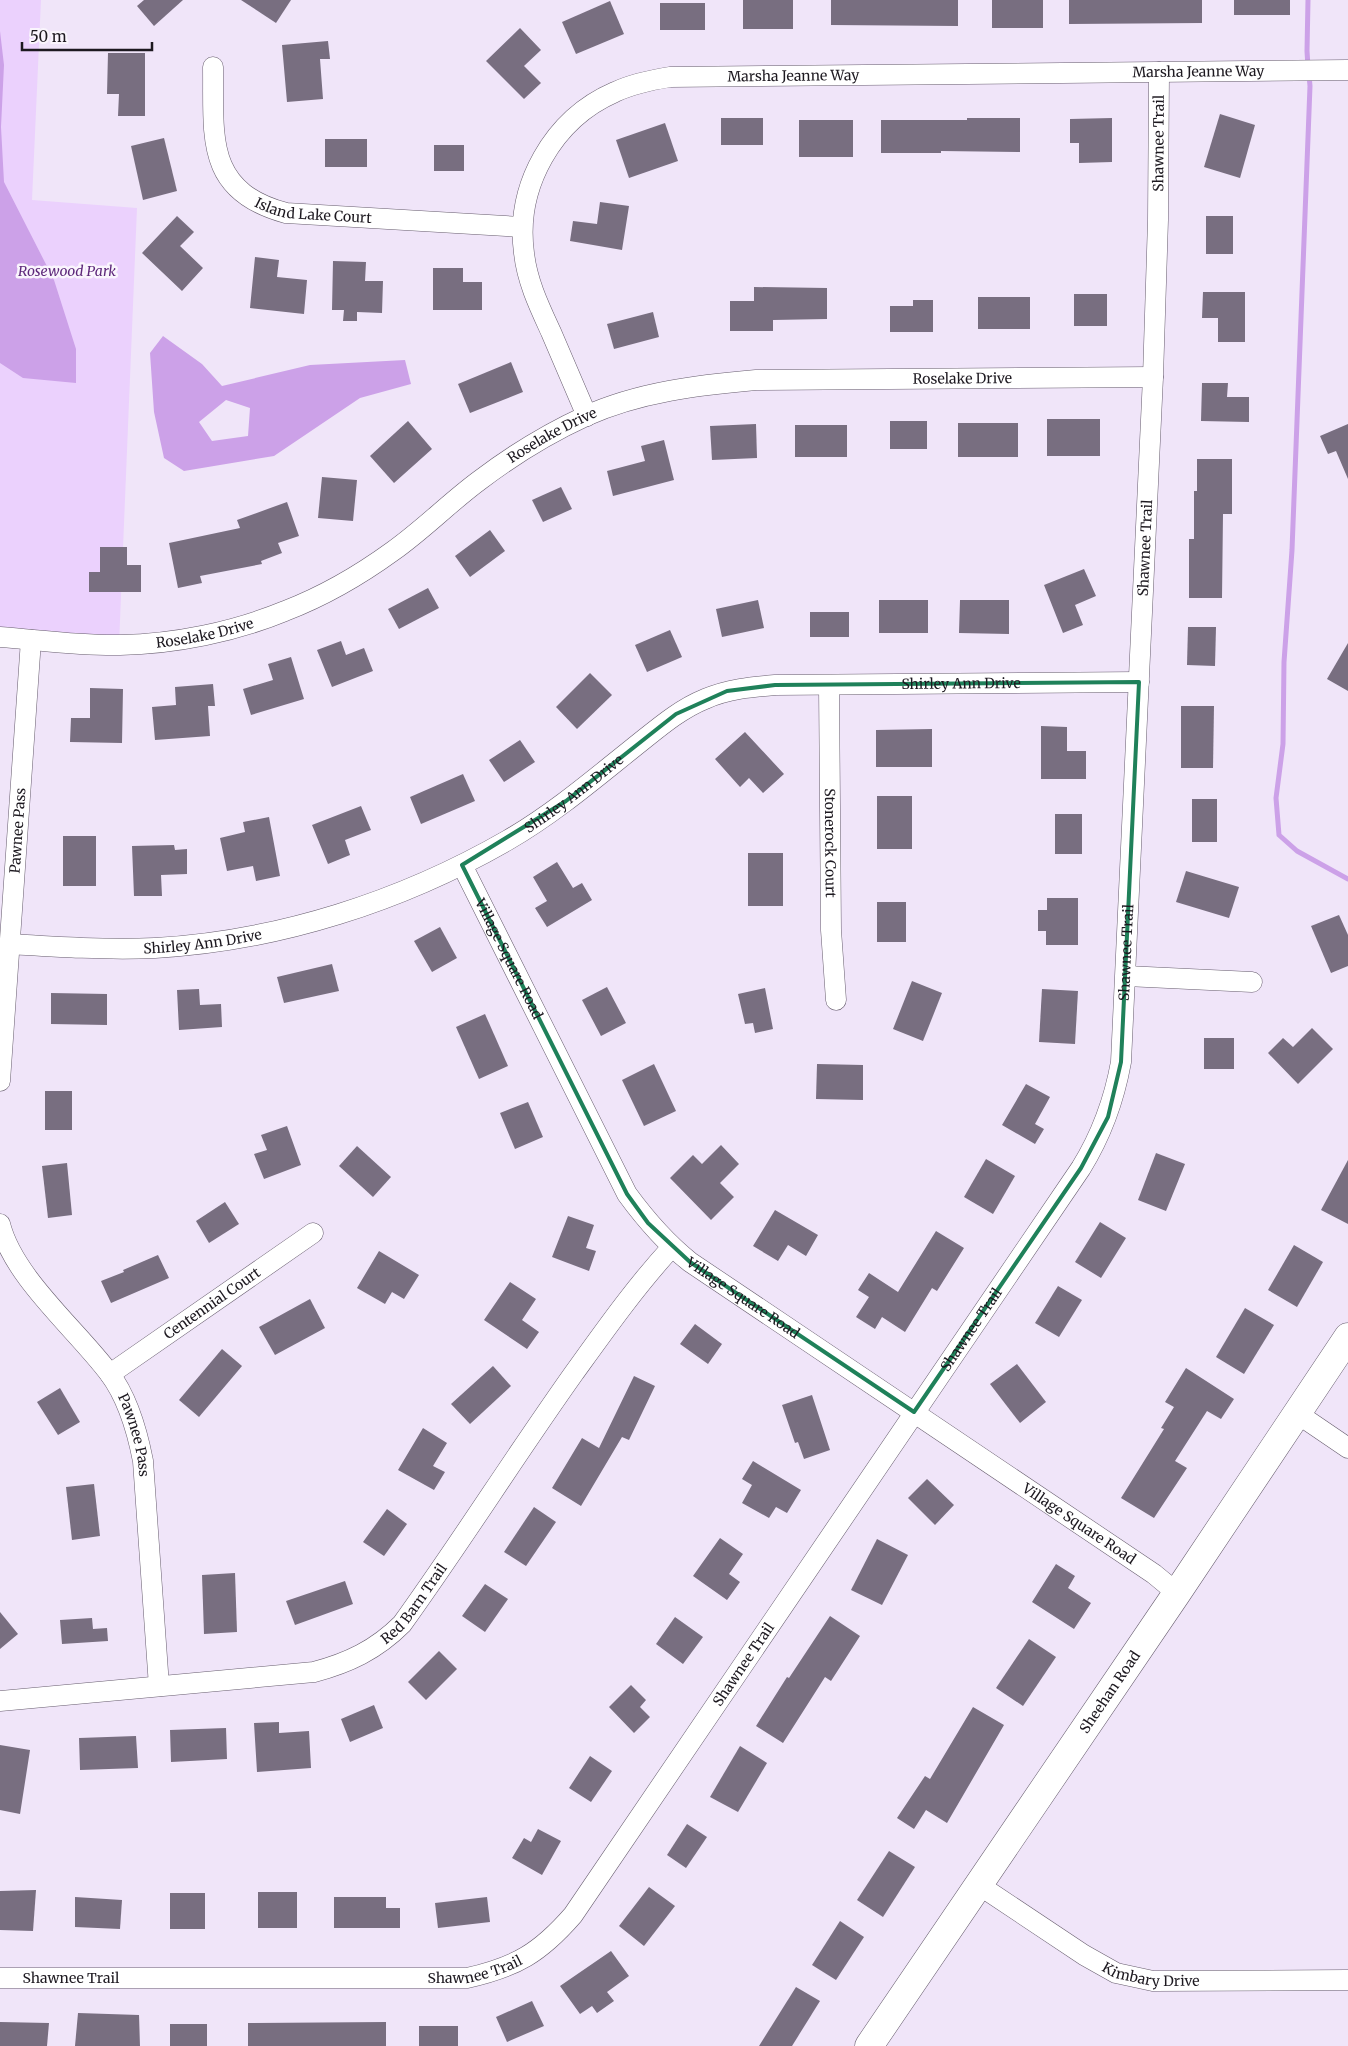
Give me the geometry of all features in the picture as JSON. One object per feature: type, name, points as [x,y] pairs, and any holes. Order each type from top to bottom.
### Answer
[{"type":"street","name":"Island Lake Court","points":[[213,67],[214,142],[218,159],[226,174],[238,189],[252,200],[268,208],[286,213],[522,227]]},
{"type":"street","name":"Marsha Jeanne Way","points":[[587,416],[530,283],[524,253],[522,227],[526,199],[532,178],[543,156],[556,137],[590,105],[615,92],[646,81],[670,77],[1348,70]]},
{"type":"street","name":"Shawnee Trail","points":[[0,1978],[467,1978],[514,1964],[553,1938],[573,1915],[1081,1168],[1096,1143],[1110,1108],[1121,1062],[1153,377],[1158,220],[1159,72]]},
{"type":"street","name":"Roselake Drive","points":[[0,638],[103,645],[152,643],[211,634],[249,624],[285,611],[326,592],[394,550],[492,471],[520,452],[587,416],[661,393],[701,385],[756,380],[1153,377]]},
{"type":"street","name":"Pawnee Pass","points":[[0,1081],[31,640]]},
{"type":"street","name":"Shirley Ann Drive","points":[[9,944],[75,948],[155,948],[200,944],[260,934],[314,922],[369,904],[462,865],[510,838],[566,801],[676,714],[704,699],[727,691],[750,686],[1139,682]]},
{"type":"street","name":"Stonerock Court","points":[[829,685],[831,930],[836,1000]]},
{"type":"street","name":"Village Square Road","points":[[462,865],[627,1194],[648,1223],[690,1262],[1154,1574],[1177,1593]]},
{"type":"street","points":[[1126,976],[1252,982]]},
{"type":"street","name":"Pawnee Pass","points":[[0,1224],[10,1250],[22,1270],[110,1374],[126,1402],[138,1437],[142,1461],[159,1686]]},
{"type":"street","name":"Centennial Court","points":[[110,1374],[313,1233]]},
{"type":"street","name":"Red Barn Trail","points":[[0,1701],[314,1672],[339,1666],[377,1646],[395,1631],[438,1574],[547,1411],[606,1328],[656,1264],[672,1247]]},
{"type":"street","name":"Sheehan Road","points":[[869,2046],[1298,1414],[1348,1337]]},
{"type":"street","points":[[1298,1414],[1348,1448]]},
{"type":"street","name":"Kimbary Drive","points":[[979,1885],[1084,1955],[1116,1973],[1132,1978],[1153,1982],[1348,1980]]},
{"type":"highlighted area","points":[[1139,682],[1121,1062],[1108,1117],[1081,1168],[914,1412],[690,1262],[648,1223],[627,1194],[462,865],[566,801],[676,714],[727,691],[775,685]]},
{"type":"green space","name":"Rosewood Park","points":[[0,0],[41,0],[32,200],[137,208],[119,645],[0,637]]},
{"type":"shaded area","points":[[0,31],[4,65],[1,127],[4,182],[54,280],[76,349],[76,383],[23,378],[0,363]]},
{"type":"shaded area","points":[[163,336],[202,364],[222,386],[310,365],[405,360],[411,384],[360,398],[274,456],[184,471],[164,458],[154,412],[150,353]],"holes":[[[226,400],[250,408],[248,436],[212,441],[199,422]]]},
{"type":"building","points":[[144,0],[183,0],[154,26],[137,6]]},
{"type":"building","points":[[241,0],[291,0],[276,23]]},
{"type":"building","points":[[743,0],[793,0],[793,29],[743,29]]},
{"type":"building","points":[[831,0],[958,0],[958,26],[831,25]]},
{"type":"building","points":[[992,0],[1043,0],[1043,28],[992,28]]},
{"type":"building","points":[[1069,0],[1202,0],[1202,23],[1069,24]]},
{"type":"building","points":[[1234,0],[1290,0],[1290,15],[1234,15]]},
{"type":"building","points":[[610,1],[624,34],[576,54],[562,22]]},
{"type":"building","points":[[660,3],[705,3],[705,30],[660,30]]},
{"type":"building","points":[[520,28],[541,50],[524,66],[541,83],[524,99],[486,61]]},
{"type":"building","points":[[328,41],[330,59],[320,59],[323,99],[287,102],[282,45]]},
{"type":"building","points":[[108,53],[145,53],[145,116],[118,116],[119,94],[107,94]]},
{"type":"building","points":[[1220,114],[1255,125],[1240,178],[1204,167]]},
{"type":"building","points":[[721,118],[763,118],[763,145],[721,145]]},
{"type":"building","points":[[967,118],[1020,118],[1020,152],[941,151],[941,153],[881,153],[881,120],[967,120]]},
{"type":"building","points":[[1112,118],[1112,162],[1079,163],[1079,143],[1070,143],[1070,119]]},
{"type":"building","points":[[799,120],[853,120],[853,157],[799,157]]},
{"type":"building","points":[[665,123],[678,161],[629,178],[616,140]]},
{"type":"building","points":[[164,138],[177,191],[143,200],[131,146]]},
{"type":"building","points":[[325,139],[367,139],[367,167],[325,167]]},
{"type":"building","points":[[434,145],[464,145],[464,171],[434,171]]},
{"type":"building","points":[[600,202],[629,206],[622,250],[570,241],[573,221],[597,224]]},
{"type":"building","points":[[177,216],[194,232],[180,246],[203,268],[182,291],[142,253]]},
{"type":"building","points":[[1206,216],[1233,216],[1233,254],[1206,254]]},
{"type":"building","points":[[255,257],[279,260],[277,277],[307,280],[304,314],[250,308]]},
{"type":"building","points":[[333,261],[366,262],[365,281],[383,281],[382,313],[357,312],[357,321],[343,321],[344,310],[332,310]]},
{"type":"building","points":[[433,268],[463,268],[463,282],[482,282],[482,310],[433,310]]},
{"type":"building","points":[[754,287],[827,288],[827,319],[773,320],[773,331],[730,331],[730,301],[754,301]]},
{"type":"building","points":[[1203,292],[1245,292],[1245,342],[1218,342],[1218,318],[1202,318]]},
{"type":"building","points":[[1074,294],[1107,294],[1107,326],[1074,326]]},
{"type":"building","points":[[978,297],[1030,297],[1030,329],[978,329]]},
{"type":"building","points":[[913,300],[933,300],[933,332],[890,332],[890,306],[913,306]]},
{"type":"building","points":[[653,312],[659,337],[614,349],[607,324]]},
{"type":"building","points":[[511,362],[523,392],[470,413],[458,384]]},
{"type":"building","points":[[1202,383],[1228,383],[1227,397],[1249,397],[1249,422],[1201,421]]},
{"type":"building","points":[[1047,419],[1100,419],[1100,456],[1047,456]]},
{"type":"building","points":[[408,421],[432,449],[394,483],[370,456]]},
{"type":"building","points":[[890,421],[927,421],[927,449],[890,449]]},
{"type":"building","points":[[958,423],[1018,423],[1018,457],[958,457]]},
{"type":"building","points":[[756,424],[757,458],[712,460],[710,426]]},
{"type":"building","points":[[1348,424],[1348,479],[1336,451],[1328,454],[1320,436]]},
{"type":"building","points":[[795,425],[847,425],[847,457],[795,457]]},
{"type":"building","points":[[664,440],[674,480],[613,496],[607,471],[645,461],[641,446]]},
{"type":"building","points":[[1197,459],[1232,459],[1232,514],[1223,514],[1222,598],[1189,598],[1189,539],[1194,539],[1194,491],[1197,491]]},
{"type":"building","points":[[322,477],[357,480],[353,521],[318,518]]},
{"type":"building","points":[[561,487],[572,509],[543,522],[532,500]]},
{"type":"building","points":[[287,502],[299,536],[278,543],[282,553],[261,561],[262,564],[200,576],[202,583],[178,588],[169,543],[240,528],[237,520]]},
{"type":"building","points":[[490,530],[505,551],[470,577],[455,556]]},
{"type":"building","points":[[100,547],[127,547],[127,565],[141,565],[141,592],[89,592],[89,572],[100,572]]},
{"type":"building","points":[[1084,569],[1096,596],[1075,605],[1083,625],[1063,633],[1044,585]]},
{"type":"building","points":[[428,588],[439,608],[399,629],[388,609]]},
{"type":"building","points":[[758,600],[764,628],[722,637],[716,609]]},
{"type":"building","points":[[879,600],[928,600],[928,633],[879,633]]},
{"type":"building","points":[[960,600],[1009,600],[1009,634],[959,633]]},
{"type":"building","points":[[810,612],[849,612],[849,637],[810,637]]},
{"type":"building","points":[[1188,627],[1216,627],[1215,666],[1187,665]]},
{"type":"building","points":[[670,630],[682,657],[647,672],[635,645]]},
{"type":"building","points":[[341,641],[346,655],[364,648],[373,671],[332,687],[317,650]]},
{"type":"building","points":[[1348,643],[1348,691],[1327,679]]},
{"type":"building","points":[[291,657],[304,699],[251,715],[243,689],[273,680],[268,664]]},
{"type":"building","points":[[590,673],[612,695],[577,729],[556,707]]},
{"type":"building","points":[[213,684],[215,706],[208,706],[210,736],[155,740],[152,707],[176,705],[175,687]]},
{"type":"building","points":[[90,688],[123,689],[122,743],[70,742],[71,718],[90,718]]},
{"type":"building","points":[[1181,706],[1214,706],[1213,768],[1181,768]]},
{"type":"building","points":[[1041,726],[1067,727],[1067,751],[1086,751],[1086,779],[1041,779]]},
{"type":"building","points":[[932,729],[932,767],[876,767],[876,730]]},
{"type":"building","points":[[745,732],[784,774],[763,793],[749,778],[740,787],[715,759]]},
{"type":"building","points":[[520,740],[535,762],[504,782],[489,760]]},
{"type":"building","points":[[463,774],[475,801],[421,824],[410,797]]},
{"type":"building","points":[[877,796],[912,796],[912,849],[877,849]]},
{"type":"building","points":[[1192,799],[1217,799],[1217,842],[1192,842]]},
{"type":"building","points":[[361,806],[371,830],[345,840],[350,855],[328,864],[312,825]]},
{"type":"building","points":[[1055,814],[1082,814],[1082,854],[1055,854]]},
{"type":"building","points":[[269,817],[280,876],[256,881],[253,866],[227,871],[220,838],[245,832],[243,822]]},
{"type":"building","points":[[63,836],[96,836],[96,886],[63,886]]},
{"type":"building","points":[[174,845],[175,850],[187,849],[187,874],[161,875],[162,896],[134,896],[132,846]]},
{"type":"building","points":[[748,853],[783,853],[783,906],[748,906]]},
{"type":"building","points":[[557,862],[573,888],[582,883],[592,900],[547,927],[535,908],[547,901],[533,877]]},
{"type":"building","points":[[1186,871],[1239,887],[1229,918],[1176,902]]},
{"type":"building","points":[[1047,898],[1078,898],[1078,945],[1046,945],[1046,931],[1038,931],[1038,910],[1047,910]]},
{"type":"building","points":[[877,902],[906,902],[906,942],[877,942]]},
{"type":"building","points":[[1339,915],[1348,935],[1348,966],[1331,973],[1311,926]]},
{"type":"building","points":[[440,927],[457,958],[432,972],[414,941]]},
{"type":"building","points":[[332,964],[339,991],[284,1003],[277,977]]},
{"type":"building","points":[[912,981],[942,993],[923,1041],[893,1029]]},
{"type":"building","points":[[607,987],[626,1023],[601,1036],[582,1000]]},
{"type":"building","points":[[765,988],[773,1029],[755,1033],[753,1023],[745,1024],[738,994]]},
{"type":"building","points":[[199,989],[200,1005],[221,1004],[222,1027],[179,1030],[177,990]]},
{"type":"building","points":[[1042,989],[1078,991],[1075,1044],[1039,1042]]},
{"type":"building","points":[[51,993],[107,994],[107,1025],[51,1024]]},
{"type":"building","points":[[485,1014],[508,1066],[479,1079],[456,1027]]},
{"type":"building","points":[[1312,1028],[1333,1049],[1298,1084],[1268,1053],[1283,1038],[1293,1047]]},
{"type":"building","points":[[1204,1038],[1234,1038],[1234,1069],[1204,1069]]},
{"type":"building","points":[[654,1064],[676,1111],[644,1126],[622,1080]]},
{"type":"building","points":[[817,1064],[863,1065],[863,1100],[816,1099]]},
{"type":"building","points":[[1026,1084],[1050,1097],[1035,1124],[1044,1129],[1035,1144],[1002,1125]]},
{"type":"building","points":[[45,1091],[72,1091],[72,1130],[45,1130]]},
{"type":"building","points":[[528,1102],[543,1137],[515,1149],[500,1113]]},
{"type":"building","points":[[287,1126],[301,1165],[264,1179],[254,1154],[267,1150],[261,1135]]},
{"type":"building","points":[[721,1145],[739,1164],[720,1183],[734,1197],[711,1220],[670,1178],[693,1155],[702,1164]]},
{"type":"building","points":[[357,1146],[391,1177],[373,1197],[339,1166]]},
{"type":"building","points":[[1156,1153],[1185,1164],[1166,1211],[1138,1200]]},
{"type":"building","points":[[986,1159],[1015,1176],[993,1214],[964,1197]]},
{"type":"building","points":[[1348,1160],[1348,1224],[1321,1210]]},
{"type":"building","points":[[67,1163],[72,1215],[48,1218],[42,1166]]},
{"type":"building","points":[[225,1202],[239,1224],[209,1243],[196,1221]]},
{"type":"building","points":[[775,1210],[818,1235],[806,1256],[788,1245],[778,1261],[753,1246]]},
{"type":"building","points":[[568,1216],[594,1225],[586,1248],[596,1251],[589,1271],[552,1257]]},
{"type":"building","points":[[1100,1222],[1126,1238],[1101,1278],[1075,1262]]},
{"type":"building","points":[[936,1231],[964,1248],[937,1291],[932,1288],[905,1332],[882,1317],[875,1329],[856,1317],[869,1297],[858,1290],[869,1273],[898,1292]]},
{"type":"building","points":[[1294,1245],[1323,1262],[1297,1307],[1268,1290]]},
{"type":"building","points":[[379,1251],[419,1275],[404,1299],[392,1292],[385,1304],[357,1288]]},
{"type":"building","points":[[158,1255],[169,1278],[111,1303],[101,1281]]},
{"type":"building","points":[[510,1282],[536,1299],[522,1320],[539,1332],[527,1349],[484,1320]]},
{"type":"building","points":[[1058,1286],[1082,1300],[1059,1337],[1035,1323]]},
{"type":"building","points":[[310,1299],[325,1328],[275,1355],[259,1327]]},
{"type":"building","points":[[1245,1308],[1274,1325],[1244,1374],[1216,1357]]},
{"type":"building","points":[[695,1324],[722,1344],[708,1364],[680,1344]]},
{"type":"building","points":[[222,1349],[242,1366],[199,1417],[179,1400]]},
{"type":"building","points":[[1017,1364],[1046,1402],[1020,1423],[990,1384]]},
{"type":"building","points":[[493,1366],[511,1386],[470,1424],[451,1404]]},
{"type":"building","points":[[1186,1368],[1234,1399],[1221,1419],[1207,1411],[1175,1461],[1187,1468],[1154,1518],[1121,1498],[1164,1429],[1161,1428],[1174,1407],[1165,1402]]},
{"type":"building","points":[[634,1376],[655,1386],[629,1440],[622,1437],[581,1506],[552,1488],[582,1438],[599,1448]]},
{"type":"building","points":[[60,1388],[80,1422],[58,1435],[37,1402]]},
{"type":"building","points":[[812,1395],[830,1450],[804,1459],[798,1442],[795,1443],[782,1405]]},
{"type":"building","points":[[423,1428],[447,1443],[433,1466],[445,1472],[434,1490],[398,1470]]},
{"type":"building","points":[[753,1461],[801,1490],[787,1513],[776,1507],[769,1518],[742,1503],[752,1485],[742,1479]]},
{"type":"building","points":[[927,1479],[954,1505],[935,1525],[908,1498]]},
{"type":"building","points":[[94,1484],[100,1536],[72,1540],[66,1487]]},
{"type":"building","points":[[534,1507],[556,1522],[526,1566],[504,1552]]},
{"type":"building","points":[[387,1509],[407,1524],[384,1556],[363,1542]]},
{"type":"building","points":[[720,1538],[743,1554],[729,1574],[740,1582],[727,1600],[693,1576]]},
{"type":"building","points":[[877,1539],[908,1555],[882,1605],[851,1590]]},
{"type":"building","points":[[1056,1564],[1075,1576],[1068,1588],[1091,1603],[1074,1629],[1032,1602]]},
{"type":"building","points":[[235,1573],[237,1632],[204,1634],[202,1575]]},
{"type":"building","points":[[345,1581],[353,1604],[295,1625],[286,1601]]},
{"type":"building","points":[[485,1584],[508,1599],[485,1632],[462,1616]]},
{"type":"building","points":[[0,1612],[18,1634],[0,1649]]},
{"type":"building","points":[[830,1616],[860,1636],[831,1681],[825,1677],[783,1743],[756,1726],[787,1677],[789,1678]]},
{"type":"building","points":[[675,1617],[703,1637],[683,1664],[656,1644]]},
{"type":"building","points":[[92,1618],[93,1629],[107,1628],[108,1641],[62,1644],[60,1620]]},
{"type":"building","points":[[1029,1639],[1056,1657],[1023,1706],[996,1688]]},
{"type":"building","points":[[439,1651],[457,1669],[426,1700],[408,1682]]},
{"type":"building","points":[[631,1685],[646,1700],[640,1707],[650,1717],[634,1733],[609,1707]]},
{"type":"building","points":[[374,1705],[383,1728],[350,1742],[341,1719]]},
{"type":"building","points":[[973,1707],[1004,1725],[947,1823],[926,1810],[914,1829],[897,1818],[925,1776],[930,1779]]},
{"type":"building","points":[[279,1722],[279,1733],[309,1731],[311,1768],[257,1772],[254,1723]]},
{"type":"building","points":[[226,1728],[227,1759],[171,1762],[170,1730]]},
{"type":"building","points":[[136,1736],[138,1768],[80,1770],[79,1738]]},
{"type":"building","points":[[0,1745],[30,1750],[20,1814],[0,1810]]},
{"type":"building","points":[[740,1746],[767,1763],[738,1812],[710,1797]]},
{"type":"building","points":[[590,1756],[612,1771],[591,1802],[569,1788]]},
{"type":"building","points":[[687,1824],[707,1837],[686,1868],[667,1855]]},
{"type":"building","points":[[538,1829],[561,1841],[542,1875],[512,1858],[524,1838],[531,1842]]},
{"type":"building","points":[[889,1851],[915,1867],[883,1917],[857,1900]]},
{"type":"building","points":[[649,1887],[675,1906],[644,1946],[619,1926]]},
{"type":"building","points":[[36,1890],[33,1931],[0,1930],[0,1891]]},
{"type":"building","points":[[258,1892],[297,1892],[297,1928],[258,1928]]},
{"type":"building","points":[[170,1893],[205,1893],[205,1929],[170,1929]]},
{"type":"building","points":[[75,1897],[122,1900],[120,1929],[75,1927]]},
{"type":"building","points":[[334,1897],[386,1897],[386,1908],[400,1908],[400,1928],[334,1928]]},
{"type":"building","points":[[487,1897],[490,1922],[438,1928],[435,1903]]},
{"type":"building","points":[[840,1921],[864,1937],[836,1980],[812,1965]]},
{"type":"building","points":[[611,1951],[629,1976],[607,1992],[614,2001],[597,2013],[592,2006],[580,2014],[560,1986]]},
{"type":"building","points":[[796,1987],[820,2001],[792,2046],[759,2046]]},
{"type":"building","points":[[532,2001],[544,2026],[507,2042],[496,2017]]},
{"type":"building","points":[[78,2013],[139,2015],[140,2046],[75,2046]]},
{"type":"building","points":[[0,2022],[49,2023],[47,2046],[0,2046]]},
{"type":"building","points":[[386,2022],[386,2046],[248,2046],[248,2023]]},
{"type":"building","points":[[170,2024],[207,2024],[207,2046],[170,2046]]},
{"type":"building","points":[[419,2026],[458,2026],[458,2046],[419,2046]]},
{"type":"waterway","points":[[1308,0],[1308,67]]},
{"type":"waterway","points":[[1309,75],[1292,550],[1284,662],[1283,744],[1276,798],[1279,835],[1297,851],[1348,879]]}]
